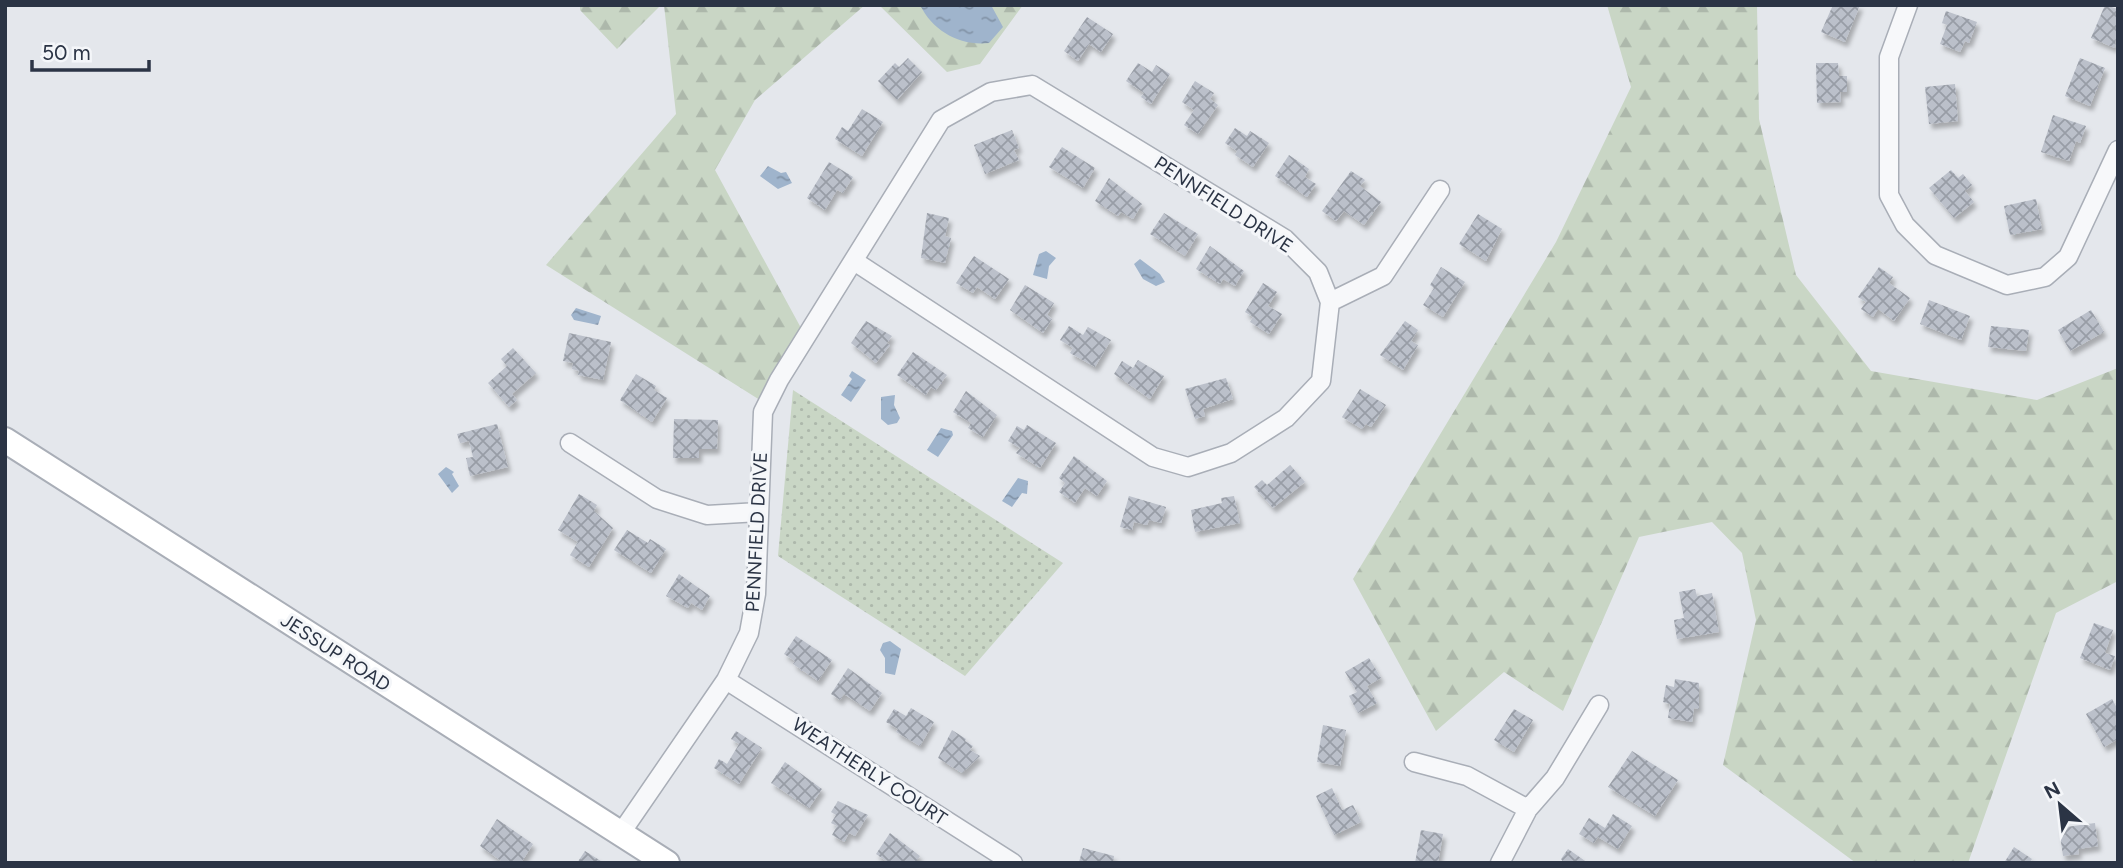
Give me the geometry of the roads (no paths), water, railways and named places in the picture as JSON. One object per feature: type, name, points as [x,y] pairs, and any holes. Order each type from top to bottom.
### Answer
[{"type":"street","points":[[1908,5],[1889,57],[1889,195],[1905,225],[1936,255],[2007,285],[2045,277],[2068,257],[2118,150]]},
{"type":"street","name":"PENNFIELD DRIVE","points":[[621,833],[726,680],[749,633],[755,594],[763,411],[941,120],[991,92],[1032,85],[1285,239],[1318,272],[1330,302]]},
{"type":"street","points":[[853,261],[1153,457],[1188,467],[1231,453],[1286,418],[1321,381],[1330,302],[1383,276],[1440,190]]},
{"type":"street","name":"JESSUP ROAD","points":[[5,440],[667,863]]},
{"type":"street","points":[[570,443],[656,499],[707,515],[759,512]]},
{"type":"street","name":"WEATHERLY COURT","points":[[726,680],[1013,863]]},
{"type":"street","points":[[1500,863],[1528,809],[1555,778],[1599,705]]},
{"type":"street","points":[[1414,762],[1468,776],[1528,809]]},
{"type":"water","points":[[920,5],[991,5],[1003,27],[989,43],[967,42],[940,29]]},
{"type":"water","points":[[768,166],[781,173],[786,172],[792,183],[778,189],[760,176]]},
{"type":"water","points":[[1046,251],[1056,258],[1049,266],[1047,279],[1033,275],[1039,254]]},
{"type":"water","points":[[1140,259],[1160,274],[1165,282],[1156,286],[1143,279],[1134,264]]},
{"type":"water","points":[[576,308],[601,316],[598,325],[574,320],[571,315]]},
{"type":"water","points":[[852,371],[866,380],[851,402],[841,395],[852,379],[849,376]]},
{"type":"water","points":[[895,395],[894,405],[900,418],[897,423],[888,425],[881,419],[881,397]]},
{"type":"water","points":[[941,428],[952,431],[953,435],[938,457],[927,450]]},
{"type":"water","points":[[446,467],[454,472],[452,474],[459,486],[452,493],[438,474]]},
{"type":"water","points":[[1018,478],[1028,481],[1027,494],[1022,493],[1012,507],[1002,501]]},
{"type":"water","points":[[890,641],[901,649],[895,675],[885,673],[885,658],[880,650],[883,643]]}]
